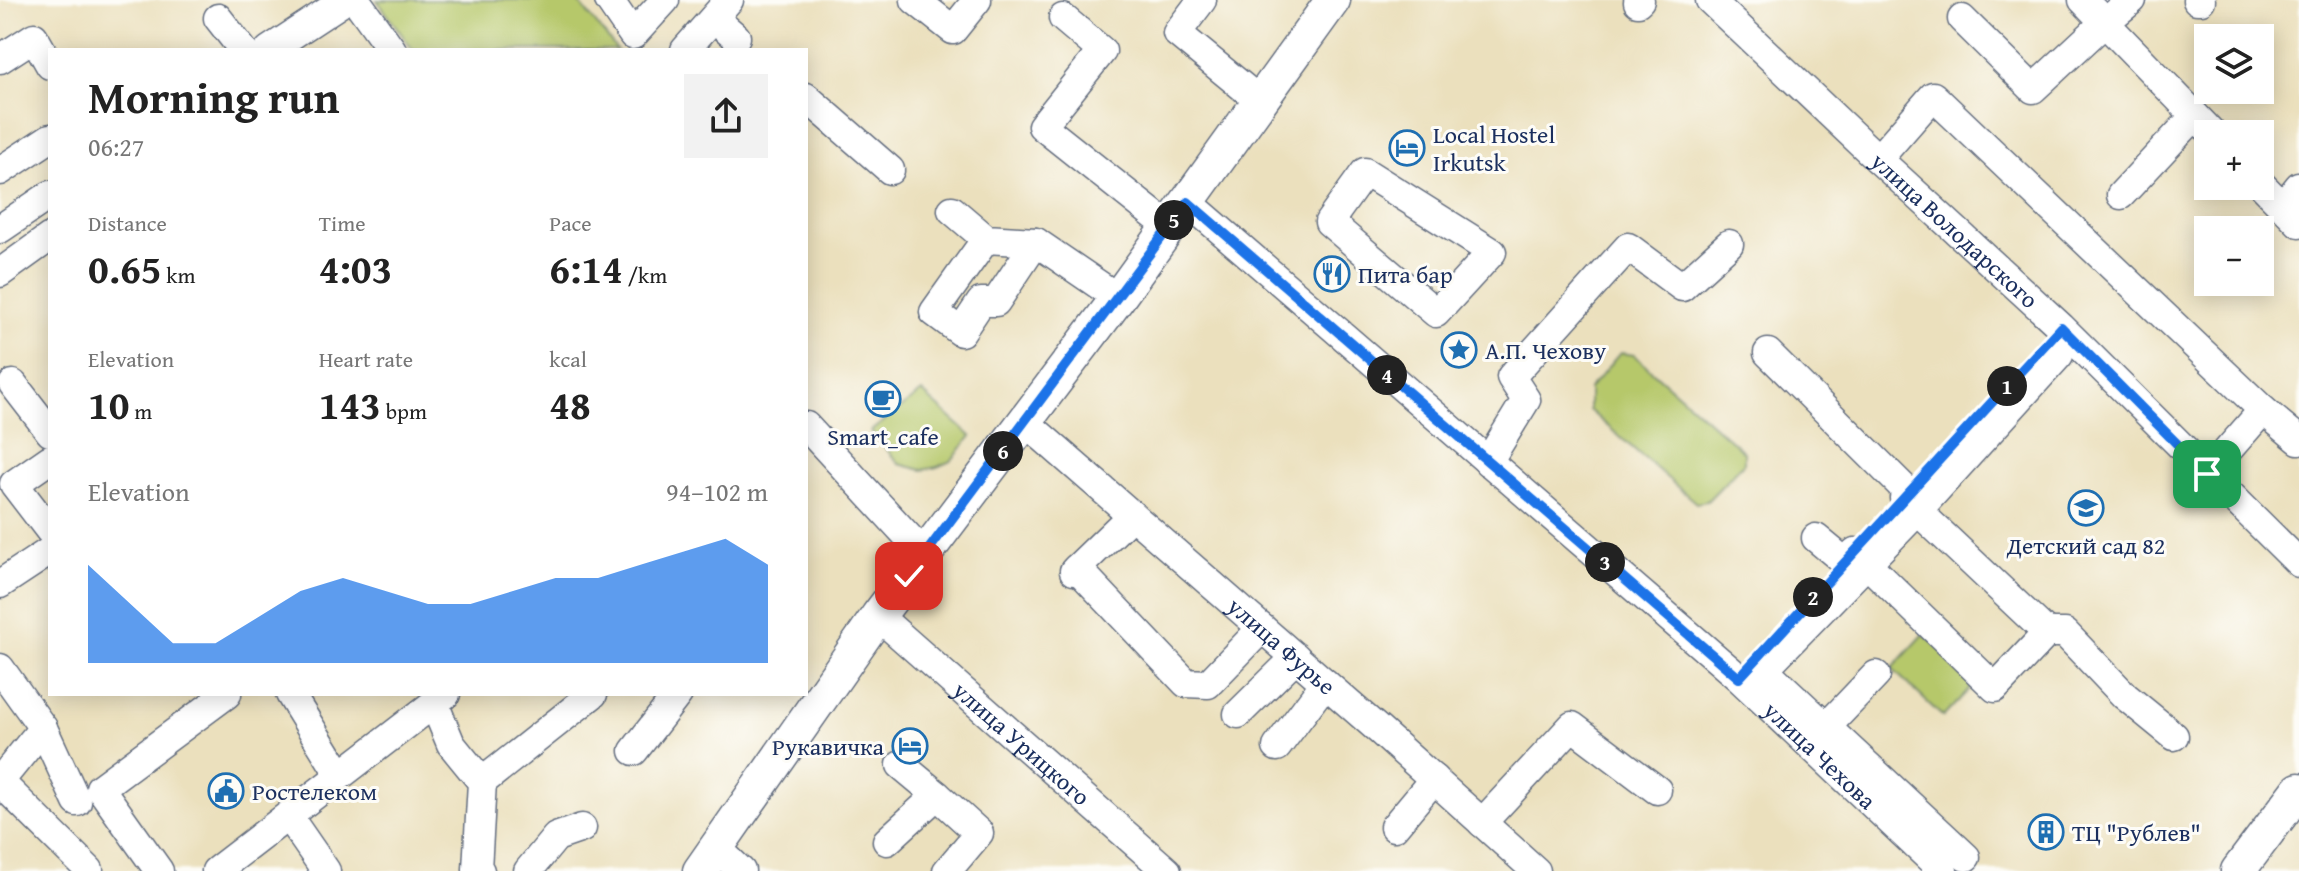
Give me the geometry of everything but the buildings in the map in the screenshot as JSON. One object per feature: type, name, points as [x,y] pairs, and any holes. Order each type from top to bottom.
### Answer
[{"type":"main road","points":[[708,860],[878,616],[1118,298],[1330,1]]},
{"type":"main road","points":[[2238,871],[2299,790]]},
{"type":"street","points":[[272,48],[345,0]]},
{"type":"street","points":[[356,0],[391,48]]},
{"type":"street","points":[[609,0],[633,35],[665,0]]},
{"type":"street","points":[[677,0],[687,0]]},
{"type":"street","points":[[915,0],[953,30],[977,0]]},
{"type":"street","points":[[1202,0],[1177,33],[1260,101]]},
{"type":"street","name":"улица Володарского","points":[[1710,0],[1878,159],[2060,341],[2207,474],[2299,563]]},
{"type":"street","points":[[2083,0],[2199,120]]},
{"type":"street","points":[[1962,19],[2033,89],[2132,0]]},
{"type":"street","points":[[687,48],[720,6],[736,37]]},
{"type":"street","points":[[218,18],[241,48]]},
{"type":"street","name":"улица Чехова","points":[[1063,18],[1102,51],[1042,126],[1178,215],[1488,462],[1739,678],[1818,736],[1964,866]]},
{"type":"street","points":[[0,59],[34,37],[48,62]]},
{"type":"street","points":[[1878,159],[1933,96],[2263,410],[2299,440]]},
{"type":"street","points":[[808,99],[890,170]]},
{"type":"street","points":[[2121,195],[2194,133]]},
{"type":"street","points":[[0,171],[48,139]]},
{"type":"street","points":[[1365,172],[1492,252],[1436,313],[1329,222],[1365,172]]},
{"type":"street","points":[[2274,192],[2294,205]]},
{"type":"street","points":[[0,229],[48,196]]},
{"type":"street","points":[[952,210],[986,239],[1036,242],[1118,298]]},
{"type":"street","points":[[0,273],[48,238]]},
{"type":"street","points":[[986,239],[934,312],[961,332],[981,302],[996,302],[1036,242]]},
{"type":"street","points":[[1488,462],[1526,400],[1511,377],[1628,247],[1682,287],[1729,244]]},
{"type":"street","points":[[1739,678],[2060,341]]},
{"type":"street","points":[[1768,353],[1910,500],[2047,633],[2065,633],[2125,696],[2174,736]]},
{"type":"street","points":[[13,384],[48,429]]},
{"type":"street","points":[[2207,474],[2263,410]]},
{"type":"street","name":"улица Фурье","points":[[1024,421],[1536,871]]},
{"type":"street","points":[[808,428],[925,555]]},
{"type":"street","points":[[48,460],[7,479],[48,529]]},
{"type":"street","points":[[1132,515],[1076,570],[1186,683],[1208,684],[1262,628]]},
{"type":"street","points":[[1816,538],[1855,559],[1995,688],[2047,633]]},
{"type":"street","points":[[0,584],[48,552]]},
{"type":"street","points":[[1855,559],[1764,669],[1818,736],[1876,675]]},
{"type":"street","name":"улица Урицкого","points":[[878,616],[1167,871]]},
{"type":"street","points":[[1238,714],[1296,657]]},
{"type":"street","points":[[0,668],[43,728],[77,802]]},
{"type":"street","points":[[1277,747],[1325,683]]},
{"type":"street","points":[[159,871],[100,788],[224,696]]},
{"type":"street","points":[[291,696],[340,775]]},
{"type":"street","points":[[482,782],[590,696]]},
{"type":"street","points":[[634,751],[676,696]]},
{"type":"street","points":[[216,871],[440,699],[451,744],[482,782],[477,869],[480,871]]},
{"type":"street","points":[[1482,823],[1572,726],[1657,790]]},
{"type":"street","points":[[43,728],[0,781],[89,870]]},
{"type":"street","points":[[901,765],[979,833],[947,871]]},
{"type":"street","points":[[1394,827],[1434,779]]},
{"type":"street","points":[[887,841],[937,795]]},
{"type":"street","points":[[288,816],[326,871]]},
{"type":"street","points":[[528,871],[556,837],[582,828]]},
{"type":"street","points":[[708,860],[741,871]]},
{"type":"green space","points":[[377,0],[577,0],[615,48],[412,48]]},
{"type":"green space","points":[[1620,353],[1634,355],[1744,452],[1744,463],[1707,501],[1696,503],[1589,410],[1589,389]]},
{"type":"green space","points":[[922,392],[971,436],[951,461],[922,470],[899,464],[871,431]]},
{"type":"green space","points":[[1924,634],[1976,682],[1943,717],[1892,669]]},
{"type":"place","name":"Local Hostel Irkutsk","points":[[1407,148]]},
{"type":"place","name":"Пита бар","points":[[1332,274]]},
{"type":"place","name":"А.П. Чехову","points":[[1459,350]]},
{"type":"place","name":"Smart_cafe","points":[[883,399]]},
{"type":"place","name":"Детский сад 82","points":[[2086,508]]},
{"type":"place","name":"Рукавичка","points":[[910,746]]},
{"type":"place","name":"Ростелеком","points":[[226,791]]},
{"type":"place","name":"ТЦ \"Рублев\"","points":[[2046,832]]},
{"type":"route","points":[[909,576],[1188,202],[1739,678],[2061,327],[2207,474]]}]
